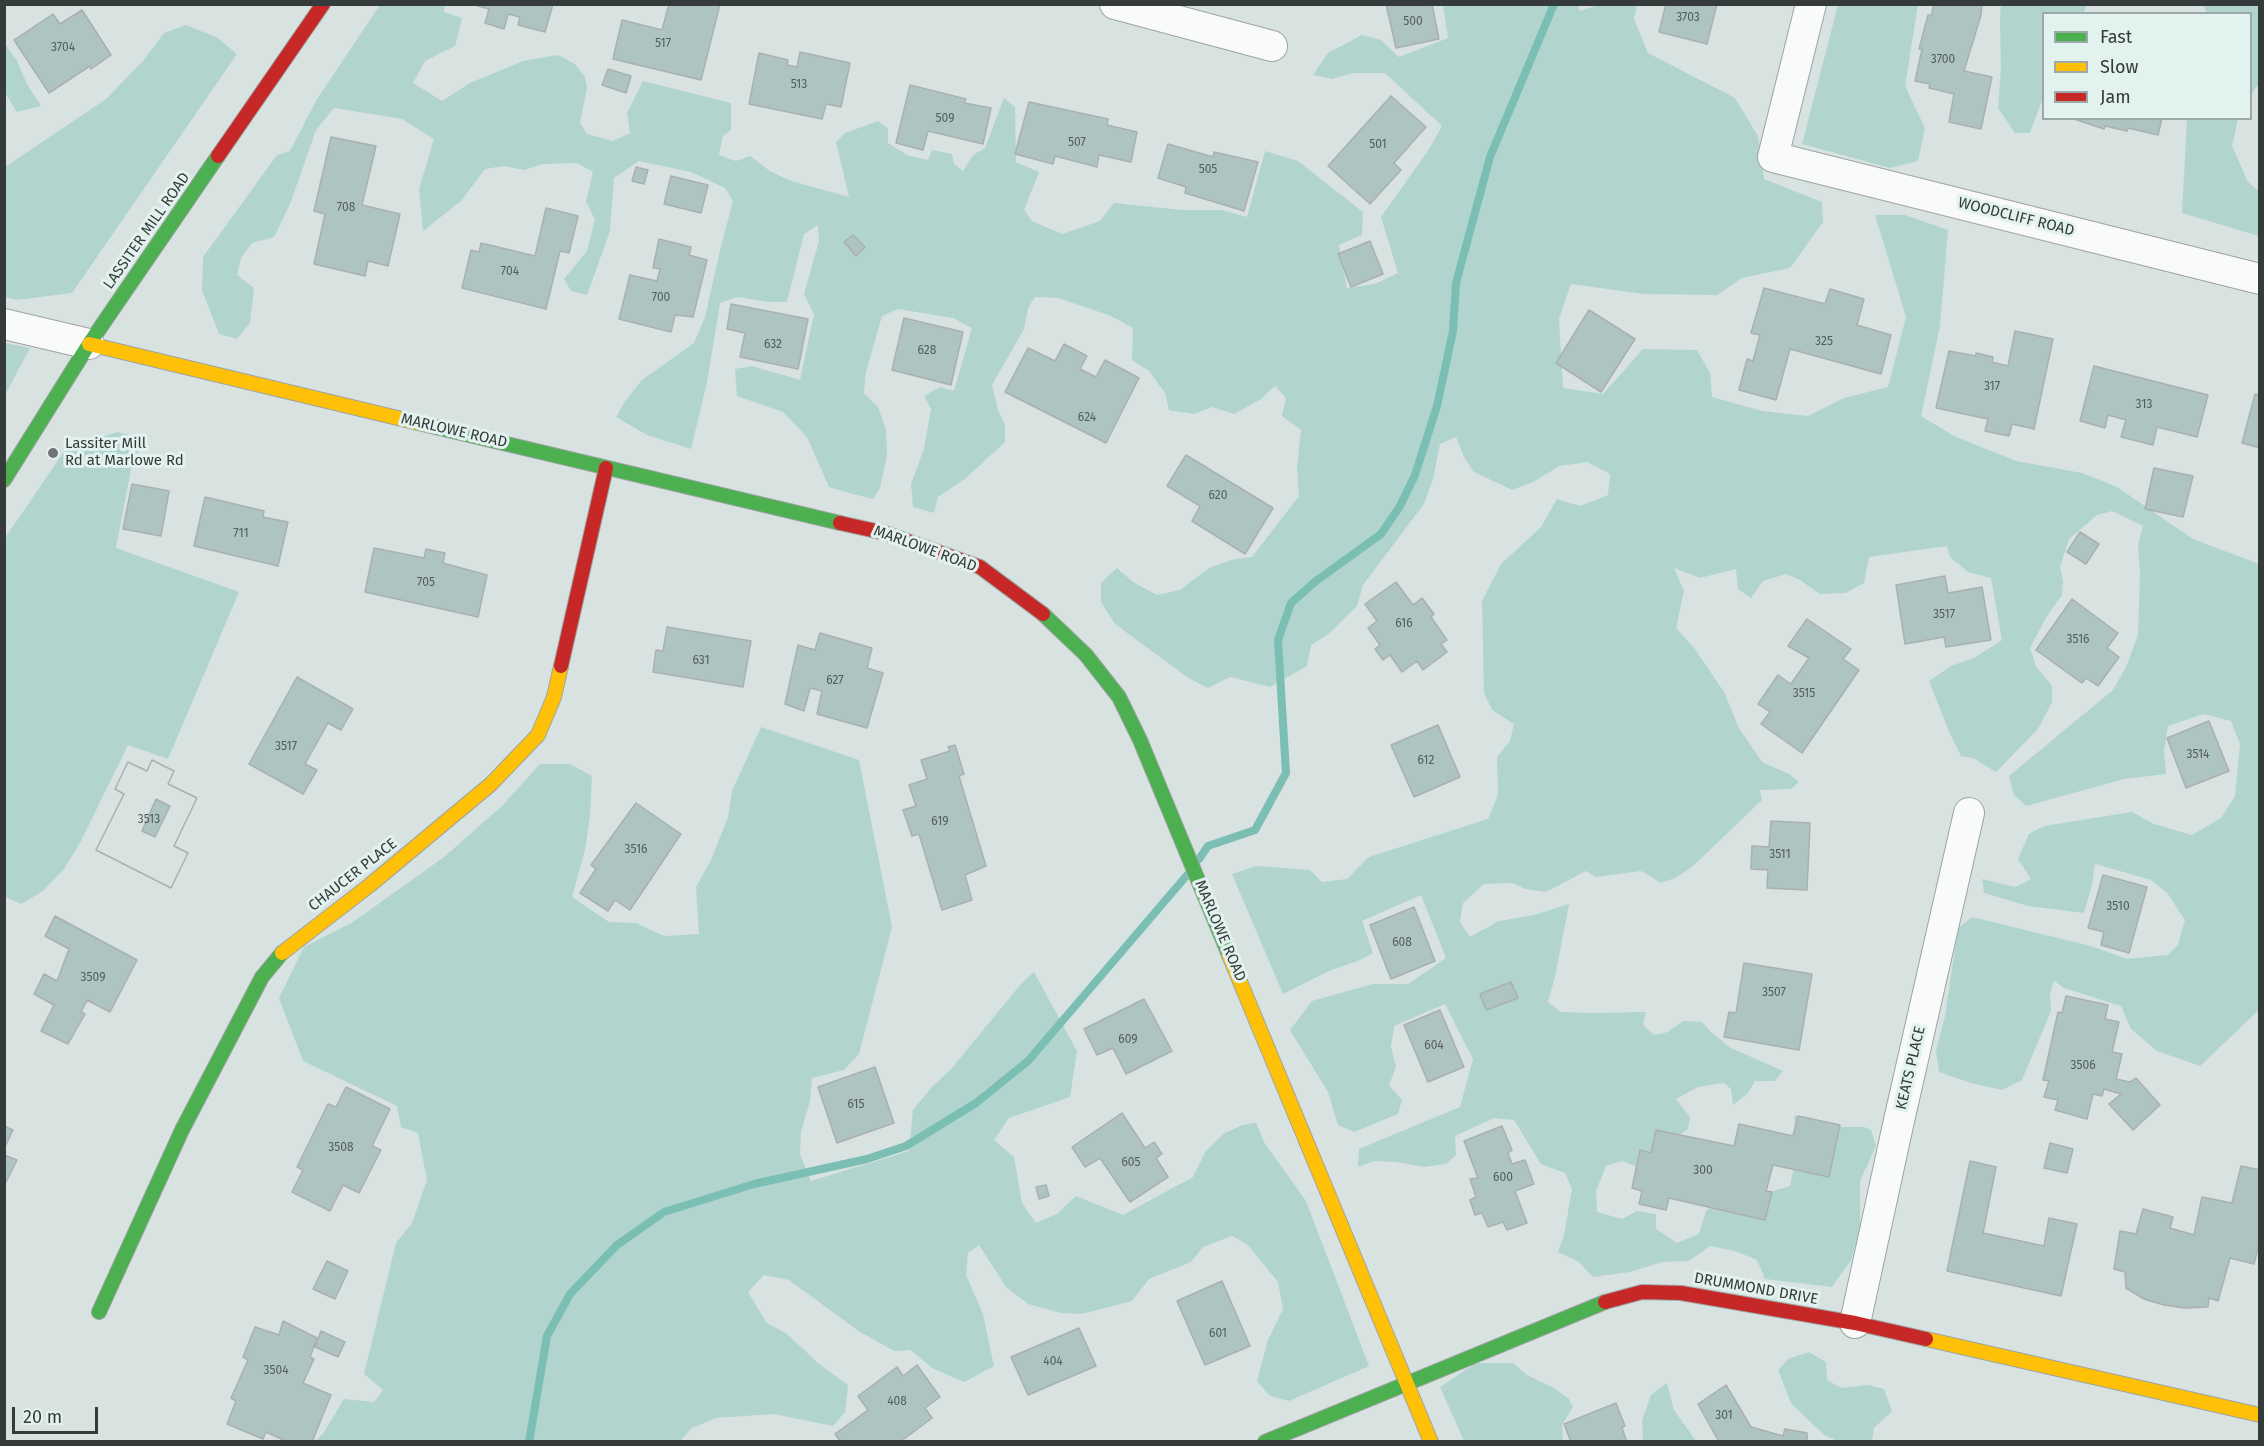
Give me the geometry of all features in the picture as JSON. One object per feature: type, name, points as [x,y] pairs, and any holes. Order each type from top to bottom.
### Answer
[{"type":"street","name":"LASSITER MILL ROAD","points":[[4,480],[89,344],[323,4]]},
{"type":"street","points":[[1115,4],[1272,46]]},
{"type":"street","name":"WOODCLIFF ROAD","points":[[1811,4],[1773,157],[2259,279]]},
{"type":"street","name":"MARLOWE ROAD","points":[[4,324],[885,533],[980,567],[1046,616],[1086,655],[1119,697],[1140,740],[1431,1442]]},
{"type":"street","name":"CHAUCER PLACE","points":[[99,1312],[182,1130],[262,977],[286,948],[370,885],[473,799],[538,735],[554,697],[606,468]]},
{"type":"street","name":"KEATS PLACE","points":[[1855,1323],[1970,813]]},
{"type":"street","name":"DRUMMOND DRIVE","points":[[1265,1442],[1602,1303],[1642,1292],[1681,1293],[1855,1323],[2259,1415]]},
{"type":"green space","points":[[380,5],[445,5],[444,12],[462,18],[455,46],[425,61],[413,83],[442,101],[470,83],[523,61],[558,55],[575,64],[585,77],[587,88],[580,123],[587,134],[613,141],[630,133],[627,113],[643,81],[731,103],[731,130],[723,136],[719,155],[736,161],[750,156],[770,171],[791,181],[849,197],[836,142],[845,133],[878,121],[888,129],[888,143],[907,155],[928,160],[932,150],[952,154],[954,164],[963,171],[973,155],[985,148],[1004,98],[1015,107],[1016,162],[1039,172],[1024,210],[1032,221],[1062,234],[1100,221],[1114,203],[1182,210],[1222,210],[1247,217],[1265,151],[1298,161],[1363,212],[1362,235],[1339,245],[1347,288],[1375,284],[1398,273],[1381,217],[1429,149],[1442,126],[1385,73],[1353,73],[1332,79],[1313,75],[1328,53],[1362,35],[1381,40],[1399,57],[1448,38],[1443,5],[1579,5],[1579,11],[1599,5],[1637,5],[1634,19],[1648,53],[1735,98],[1758,136],[1764,179],[1822,202],[1823,222],[1790,268],[1742,278],[1717,295],[1644,294],[1571,284],[1559,319],[1563,388],[1603,394],[1643,349],[1697,350],[1710,373],[1712,397],[1762,411],[1808,416],[1844,398],[1888,387],[1906,317],[1875,215],[1905,215],[1948,230],[1940,326],[1921,416],[1954,436],[2016,461],[2082,473],[2117,487],[2193,539],[2259,564],[2259,1010],[2200,1066],[2157,1051],[2131,1029],[2121,1006],[2064,988],[2054,981],[2050,993],[2051,1011],[2022,1080],[2002,1090],[1939,1072],[1936,1050],[1945,1016],[1958,928],[1972,917],[2091,946],[2127,959],[2168,955],[2178,945],[2185,920],[2168,894],[2151,880],[2095,864],[2084,913],[2028,906],[1984,893],[1982,879],[2015,887],[2031,879],[2018,859],[2029,834],[2044,826],[2132,812],[2154,824],[2192,835],[2221,818],[2235,796],[2240,744],[2231,721],[2203,714],[2168,726],[2164,751],[2166,774],[2124,779],[2026,806],[2014,795],[2009,776],[2113,690],[2126,667],[2138,635],[2140,572],[2138,545],[2143,526],[2112,511],[2097,515],[2069,539],[2060,567],[2063,581],[2062,595],[2047,616],[2030,648],[2036,666],[2052,686],[2052,702],[2038,729],[1996,772],[1973,758],[1961,756],[1929,681],[1951,666],[1976,657],[2002,640],[1991,578],[1968,572],[1950,557],[1947,546],[1869,557],[1864,583],[1846,593],[1820,594],[1800,580],[1786,574],[1763,581],[1751,598],[1738,589],[1736,569],[1700,578],[1674,568],[1684,591],[1676,628],[1695,649],[1724,692],[1739,728],[1762,762],[1789,774],[1799,782],[1791,789],[1760,790],[1762,800],[1692,867],[1675,878],[1661,883],[1641,871],[1596,877],[1586,871],[1546,892],[1525,889],[1513,883],[1484,884],[1463,903],[1460,922],[1470,937],[1499,921],[1534,915],[1569,904],[1548,1002],[1561,1012],[1646,1012],[1643,1025],[1654,1035],[1668,1032],[1683,1021],[1702,1022],[1729,1047],[1783,1071],[1775,1081],[1755,1081],[1748,1093],[1733,1105],[1731,1089],[1724,1083],[1698,1087],[1676,1099],[1690,1117],[1688,1129],[1668,1143],[1642,1169],[1622,1161],[1606,1166],[1596,1191],[1597,1212],[1622,1219],[1637,1211],[1656,1214],[1656,1229],[1677,1243],[1699,1234],[1706,1211],[1721,1200],[1753,1197],[1790,1186],[1797,1152],[1794,1115],[1834,1127],[1864,1127],[1871,1130],[1876,1146],[1860,1181],[1860,1230],[1851,1260],[1832,1287],[1765,1279],[1757,1260],[1735,1251],[1710,1246],[1689,1261],[1662,1262],[1630,1272],[1593,1277],[1579,1262],[1558,1252],[1564,1235],[1572,1189],[1565,1173],[1541,1164],[1514,1120],[1494,1118],[1455,1136],[1456,1155],[1446,1164],[1424,1167],[1374,1161],[1358,1167],[1359,1149],[1460,1107],[1473,1059],[1445,1004],[1394,1026],[1391,1047],[1396,1067],[1389,1085],[1402,1100],[1398,1114],[1354,1132],[1338,1125],[1328,1092],[1290,1030],[1312,1001],[1373,984],[1408,984],[1446,958],[1421,895],[1362,921],[1373,953],[1331,970],[1283,994],[1232,874],[1256,866],[1310,870],[1322,882],[1347,879],[1369,857],[1488,819],[1498,795],[1497,757],[1510,741],[1514,724],[1492,710],[1484,693],[1482,601],[1501,564],[1541,527],[1557,499],[1580,506],[1608,495],[1610,474],[1587,462],[1560,466],[1531,483],[1512,490],[1474,472],[1464,457],[1456,437],[1440,444],[1433,479],[1424,504],[1363,585],[1357,606],[1330,633],[1311,645],[1307,666],[1270,687],[1230,677],[1208,688],[1187,677],[1115,624],[1101,602],[1101,583],[1117,568],[1133,582],[1157,595],[1180,590],[1209,568],[1235,559],[1252,557],[1299,496],[1297,467],[1301,430],[1282,416],[1286,398],[1275,386],[1261,399],[1234,414],[1212,407],[1194,414],[1169,410],[1165,393],[1149,371],[1132,360],[1133,328],[1111,316],[1058,298],[1035,297],[1028,308],[1024,329],[992,385],[998,410],[1005,425],[1005,442],[966,478],[938,497],[934,513],[913,507],[911,484],[924,449],[931,409],[924,396],[940,387],[954,391],[972,328],[953,318],[898,309],[882,316],[866,372],[864,393],[878,407],[886,430],[887,455],[880,488],[873,499],[853,494],[829,487],[807,437],[783,412],[737,396],[735,369],[752,366],[800,380],[814,314],[804,294],[819,241],[818,225],[804,234],[787,302],[768,302],[738,297],[720,303],[707,382],[691,449],[647,435],[616,417],[642,380],[694,343],[705,317],[733,201],[725,188],[691,172],[639,161],[614,178],[610,231],[587,295],[571,291],[564,279],[587,251],[595,220],[586,201],[593,172],[577,163],[543,164],[524,170],[504,166],[485,169],[461,201],[423,231],[419,189],[434,139],[402,119],[334,108],[316,130],[290,204],[274,237],[252,243],[241,258],[237,275],[254,288],[250,323],[237,339],[219,334],[202,290],[203,257],[277,155],[290,151],[317,99]]},
{"type":"green space","points":[[1838,5],[1918,5],[1905,86],[1925,128],[1918,161],[1890,168],[1802,144]]},
{"type":"green space","points":[[2001,5],[2087,5],[2084,12],[2042,12],[2042,101],[2030,133],[2015,133],[1998,108],[2001,68]]},
{"type":"green space","points":[[2203,5],[2259,5],[2259,87],[2256,87],[2252,93],[2252,12],[2206,12]]},
{"type":"green space","points":[[186,25],[218,38],[237,54],[72,293],[17,300],[5,297],[5,167],[106,99],[143,61],[164,33]]},
{"type":"green space","points":[[4,42],[41,106],[17,112],[5,93]]},
{"type":"green space","points":[[2187,120],[2238,120],[2232,146],[2248,182],[2259,191],[2259,236],[2182,213]]},
{"type":"green space","points":[[4,343],[30,348],[5,395]]},
{"type":"green space","points":[[118,432],[136,437],[139,450],[132,464],[116,548],[239,592],[168,759],[128,745],[81,841],[64,869],[43,891],[21,904],[4,896],[5,538],[63,453]]},
{"type":"green space","points":[[761,727],[859,760],[892,927],[859,1054],[844,1070],[812,1078],[810,1101],[801,1132],[800,1154],[811,1181],[909,1151],[913,1110],[951,1069],[1021,984],[1034,972],[1077,1051],[1070,1097],[1009,1118],[994,1140],[1014,1157],[1022,1203],[1036,1223],[1057,1214],[1076,1196],[1123,1215],[1193,1177],[1206,1151],[1223,1134],[1242,1125],[1256,1123],[1264,1142],[1306,1201],[1369,1366],[1289,1401],[1270,1396],[1257,1381],[1268,1340],[1283,1309],[1278,1282],[1248,1245],[1232,1236],[1203,1247],[1191,1262],[1149,1279],[1132,1301],[1082,1314],[1061,1313],[1028,1304],[1006,1287],[979,1245],[968,1253],[966,1275],[983,1314],[994,1366],[964,1382],[934,1369],[910,1350],[894,1351],[857,1330],[789,1280],[764,1275],[748,1292],[767,1323],[787,1334],[818,1363],[848,1385],[845,1412],[833,1426],[774,1414],[716,1418],[692,1428],[680,1441],[315,1441],[323,1434],[344,1399],[374,1402],[383,1390],[364,1374],[396,1243],[412,1223],[427,1180],[418,1133],[401,1127],[397,1106],[303,1061],[279,998],[304,947],[353,922],[444,857],[501,807],[540,764],[570,764],[592,776],[585,850],[572,897],[609,922],[636,923],[664,936],[699,934],[696,887],[711,860],[728,817],[732,791]]},
{"type":"green space","points":[[1809,1352],[1826,1362],[1827,1380],[1841,1388],[1868,1385],[1884,1389],[1892,1411],[1874,1428],[1872,1441],[1837,1441],[1823,1434],[1791,1403],[1778,1370],[1788,1359]]},
{"type":"green space","points":[[1476,1363],[1513,1363],[1527,1375],[1554,1388],[1569,1399],[1573,1407],[1562,1425],[1563,1441],[1464,1441],[1440,1387]]},
{"type":"green space","points":[[1667,1383],[1674,1410],[1696,1441],[1643,1441],[1642,1420],[1651,1395]]},
{"type":"building","points":[[471,4],[553,4],[545,32],[518,25],[520,17],[508,14],[504,29],[485,23],[489,9]]},
{"type":"building","points":[[669,4],[720,4],[701,80],[613,59],[622,20],[662,30]]},
{"type":"building","points":[[1386,4],[1432,4],[1439,39],[1396,48]]},
{"type":"building","points":[[1666,4],[1717,4],[1707,44],[1659,32]]},
{"type":"building","points":[[1934,4],[1982,4],[1981,15],[1964,71],[1992,77],[1981,129],[1949,122],[1954,94],[1929,88],[1930,84],[1915,81],[1922,49],[1919,49],[1928,15],[1931,16]]},
{"type":"building","points":[[82,10],[111,55],[49,93],[14,40],[53,14],[60,24]]},
{"type":"building","points":[[800,52],[850,63],[841,107],[826,104],[822,119],[749,104],[759,53],[788,60],[787,65],[797,67]]},
{"type":"building","points":[[608,69],[631,76],[626,93],[602,85]]},
{"type":"building","points":[[910,85],[966,99],[964,103],[991,108],[983,144],[928,131],[923,150],[896,143]]},
{"type":"building","points":[[1391,96],[1426,127],[1394,163],[1401,170],[1370,204],[1328,166]]},
{"type":"building","points":[[1029,102],[1108,119],[1107,125],[1137,132],[1131,162],[1099,155],[1097,167],[1055,156],[1053,164],[1015,154]]},
{"type":"building","points":[[2077,120],[2162,120],[2158,135],[2128,128],[2127,131],[2105,126],[2104,129]]},
{"type":"building","points":[[331,137],[376,146],[362,205],[400,214],[388,266],[368,261],[365,276],[314,264],[325,214],[314,211]]},
{"type":"building","points":[[1168,144],[1213,157],[1214,152],[1258,162],[1244,211],[1185,193],[1186,187],[1158,178]]},
{"type":"building","points":[[636,167],[648,170],[644,184],[632,181]]},
{"type":"building","points":[[671,176],[708,185],[701,213],[664,204]]},
{"type":"building","points":[[546,208],[578,216],[569,253],[560,251],[546,309],[462,288],[471,250],[479,252],[481,243],[535,256]]},
{"type":"building","points":[[853,235],[865,247],[856,256],[844,242]]},
{"type":"building","points":[[659,239],[691,247],[689,255],[707,260],[693,317],[675,315],[671,332],[619,319],[630,275],[657,281],[660,269],[653,268]]},
{"type":"building","points":[[1370,241],[1383,274],[1351,287],[1338,254]]},
{"type":"building","points":[[1764,288],[1825,304],[1830,289],[1864,299],[1857,325],[1891,335],[1881,374],[1790,349],[1776,400],[1739,390],[1747,359],[1753,361],[1760,335],[1751,333]]},
{"type":"building","points":[[731,304],[808,319],[798,369],[740,357],[745,333],[727,329]]},
{"type":"building","points":[[1589,310],[1635,339],[1601,392],[1556,363]]},
{"type":"building","points":[[904,318],[963,332],[951,385],[892,370]]},
{"type":"building","points":[[2015,331],[2053,339],[2034,429],[2012,424],[2009,436],[1985,431],[1988,419],[1936,408],[1949,351],[1993,357],[1992,362],[2008,366]]},
{"type":"building","points":[[1064,344],[1087,356],[1080,369],[1096,377],[1105,360],[1139,378],[1106,443],[1005,392],[1028,348],[1055,361]]},
{"type":"building","points":[[2094,366],[2208,395],[2197,437],[2157,427],[2153,445],[2121,437],[2126,420],[2108,415],[2105,428],[2080,421]]},
{"type":"building","points":[[2255,394],[2260,395],[2260,448],[2242,443]]},
{"type":"building","points":[[1186,455],[1273,508],[1245,554],[1192,521],[1200,506],[1167,486]]},
{"type":"building","points":[[2154,468],[2193,476],[2183,517],[2145,509]]},
{"type":"building","points":[[132,484],[169,491],[161,536],[123,529]]},
{"type":"building","points":[[205,497],[264,511],[263,517],[288,522],[278,566],[194,546]]},
{"type":"building","points":[[2080,532],[2099,544],[2086,564],[2067,552]]},
{"type":"building","points":[[374,548],[424,558],[426,549],[445,553],[443,563],[487,575],[478,617],[365,592]]},
{"type":"building","points":[[1945,576],[1948,593],[1982,587],[1991,640],[1946,647],[1944,637],[1905,644],[1896,585]]},
{"type":"building","points":[[1396,582],[1413,605],[1422,598],[1434,614],[1431,617],[1447,640],[1441,644],[1447,652],[1423,670],[1417,661],[1402,672],[1390,655],[1383,660],[1375,649],[1380,645],[1368,628],[1377,621],[1365,604]]},
{"type":"building","points":[[2072,599],[2118,633],[2107,648],[2119,657],[2098,686],[2086,678],[2082,683],[2036,650]]},
{"type":"building","points":[[1807,619],[1851,649],[1843,659],[1859,670],[1802,753],[1761,724],[1770,712],[1758,704],[1778,675],[1791,684],[1809,658],[1788,646]]},
{"type":"building","points":[[667,627],[751,641],[743,687],[653,672],[656,650],[663,651]]},
{"type":"building","points":[[820,633],[872,648],[867,668],[883,673],[867,728],[817,714],[822,691],[810,688],[804,711],[785,704],[798,645],[815,650]]},
{"type":"building","points":[[297,677],[353,709],[341,730],[328,723],[305,764],[317,770],[303,794],[249,764]]},
{"type":"building","points":[[2209,721],[2229,771],[2186,788],[2167,738]]},
{"type":"building","points":[[1438,725],[1460,777],[1414,797],[1391,745]]},
{"type":"building","points":[[955,745],[964,774],[959,776],[986,866],[965,875],[972,900],[942,910],[919,834],[912,836],[903,810],[916,806],[909,785],[927,779],[921,760],[950,751],[948,747]]},
{"type":"building","points":[[152,760],[174,771],[168,784],[197,798],[174,846],[188,853],[171,888],[96,850],[124,794],[115,789],[128,762],[147,771]],"holes":[[[156,799],[170,806],[155,837],[142,831]]]},
{"type":"building","points":[[152,760],[174,771],[168,784],[197,798],[174,846],[188,853],[171,888],[96,850],[124,794],[115,789],[128,762],[147,771]]},
{"type":"building","points":[[636,803],[681,834],[630,910],[615,900],[608,911],[580,893],[596,869],[591,865]]},
{"type":"building","points":[[1771,821],[1810,823],[1807,890],[1767,888],[1768,870],[1751,869],[1752,846],[1769,847]]},
{"type":"building","points":[[2103,875],[2147,887],[2129,953],[2101,945],[2104,932],[2088,928]]},
{"type":"building","points":[[1414,907],[1435,961],[1391,979],[1370,925]]},
{"type":"building","points":[[55,916],[137,960],[110,1012],[87,1000],[81,1012],[85,1014],[68,1044],[41,1031],[54,1005],[34,994],[44,974],[57,981],[69,949],[45,936]]},
{"type":"building","points":[[1744,963],[1812,974],[1799,1050],[1724,1037],[1729,1012],[1736,1013]]},
{"type":"building","points":[[1511,982],[1518,998],[1486,1010],[1480,994]]},
{"type":"building","points":[[2066,996],[2108,1005],[2105,1019],[2119,1022],[2112,1052],[2122,1054],[2116,1079],[2130,1082],[2136,1078],[2160,1105],[2133,1130],[2109,1104],[2121,1094],[2104,1089],[2102,1096],[2093,1094],[2087,1119],[2055,1110],[2058,1100],[2044,1097],[2049,1081],[2043,1080],[2058,1012],[2062,1013]]},
{"type":"building","points":[[1144,999],[1172,1051],[1126,1074],[1113,1048],[1097,1055],[1084,1029]]},
{"type":"building","points":[[1440,1010],[1464,1067],[1428,1082],[1404,1025]]},
{"type":"building","points":[[875,1067],[894,1123],[837,1143],[818,1087]]},
{"type":"building","points":[[346,1087],[390,1109],[372,1146],[381,1150],[359,1193],[343,1185],[330,1211],[292,1192],[303,1170],[297,1167],[328,1104],[336,1107]]},
{"type":"building","points":[[1122,1113],[1145,1148],[1154,1142],[1162,1154],[1156,1158],[1168,1177],[1130,1202],[1100,1158],[1085,1167],[1072,1147]]},
{"type":"building","points":[[1798,1116],[1840,1125],[1829,1177],[1773,1165],[1766,1191],[1772,1192],[1765,1220],[1669,1198],[1666,1210],[1639,1204],[1642,1191],[1632,1188],[1640,1150],[1651,1153],[1656,1130],[1734,1146],[1739,1124],[1793,1136]]},
{"type":"building","points":[[4,1126],[13,1130],[4,1149]]},
{"type":"building","points":[[1502,1126],[1512,1150],[1508,1153],[1512,1164],[1525,1160],[1534,1184],[1515,1191],[1527,1223],[1507,1230],[1503,1222],[1488,1227],[1482,1213],[1475,1215],[1470,1200],[1476,1197],[1470,1179],[1478,1178],[1464,1141]]},
{"type":"building","points":[[2050,1143],[2073,1149],[2067,1173],[2044,1168]]},
{"type":"building","points":[[4,1155],[17,1160],[4,1186]]},
{"type":"building","points":[[1970,1161],[1996,1167],[1983,1233],[2044,1246],[2049,1218],[2077,1224],[2061,1296],[1947,1271]]},
{"type":"building","points":[[2241,1166],[2260,1170],[2260,1239],[2254,1264],[2230,1258],[2218,1301],[2209,1298],[2208,1307],[2184,1308],[2164,1305],[2144,1299],[2126,1288],[2125,1272],[2114,1269],[2120,1231],[2136,1234],[2143,1209],[2173,1217],[2170,1228],[2194,1235],[2202,1197],[2232,1203]]},
{"type":"building","points":[[1046,1185],[1049,1196],[1039,1199],[1036,1187]]},
{"type":"building","points":[[327,1261],[348,1271],[335,1299],[313,1289]]},
{"type":"building","points":[[1222,1281],[1250,1346],[1205,1365],[1177,1301]]},
{"type":"building","points":[[283,1321],[317,1338],[310,1357],[314,1359],[303,1383],[331,1395],[312,1442],[288,1442],[266,1432],[263,1439],[227,1424],[236,1401],[231,1398],[248,1360],[243,1357],[255,1327],[279,1335]]},
{"type":"building","points":[[1079,1328],[1096,1366],[1028,1395],[1011,1357]]},
{"type":"building","points":[[321,1331],[345,1342],[338,1357],[315,1347]]},
{"type":"building","points":[[917,1365],[940,1397],[925,1408],[932,1418],[900,1442],[841,1442],[835,1434],[868,1410],[858,1396],[897,1367],[903,1376]]},
{"type":"building","points":[[1726,1385],[1751,1427],[1783,1436],[1785,1429],[1807,1433],[1807,1441],[1810,1442],[1719,1442],[1698,1404]]},
{"type":"building","points":[[1616,1403],[1625,1426],[1622,1428],[1627,1442],[1571,1442],[1564,1424]]},
{"type":"waterway","points":[[1199,859],[1208,846],[1255,830],[1286,773],[1278,640],[1291,603],[1316,581],[1381,534],[1400,506],[1415,475],[1437,406],[1453,331],[1456,283],[1490,157],[1554,4]]},
{"type":"waterway","points":[[529,1442],[547,1336],[570,1294],[617,1245],[664,1212],[754,1184],[867,1159],[906,1146],[976,1103],[1028,1061],[1188,874]]},
{"type":"traffic: fast","points":[[4,480],[89,344],[218,156]]},
{"type":"traffic: fast","points":[[431,426],[840,523]]},
{"type":"traffic: fast","points":[[1043,614],[1086,655],[1119,697],[1140,740],[1229,955]]},
{"type":"traffic: fast","points":[[99,1312],[182,1130],[262,977],[282,953]]},
{"type":"traffic: fast","points":[[1265,1442],[1605,1302]]},
{"type":"traffic: slow","points":[[89,344],[431,426]]},
{"type":"traffic: slow","points":[[282,953],[370,885],[491,784],[538,735],[554,697],[561,666]]},
{"type":"traffic: slow","points":[[1229,955],[1431,1442]]},
{"type":"traffic: slow","points":[[1926,1339],[2260,1415]]},
{"type":"traffic: jam","points":[[218,156],[323,4]]},
{"type":"traffic: jam","points":[[561,666],[606,468]]},
{"type":"traffic: jam","points":[[840,523],[885,533],[980,567],[1043,614]]},
{"type":"traffic: jam","points":[[1605,1302],[1642,1292],[1681,1293],[1855,1323],[1926,1339]]},
{"type":"place","name":"Lassiter Mill Rd at Marlowe Rd","points":[[53,453]]}]
